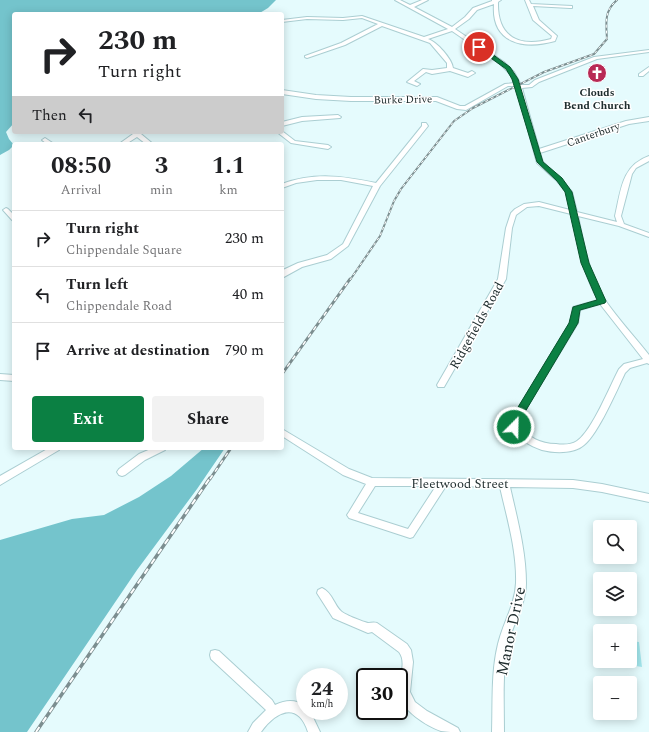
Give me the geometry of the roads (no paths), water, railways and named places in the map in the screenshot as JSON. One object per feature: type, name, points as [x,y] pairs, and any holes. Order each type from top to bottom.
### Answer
[{"type":"street","points":[[397,0],[452,29],[502,63],[512,73],[518,85],[540,162],[543,167],[567,188],[585,263],[602,301],[648,360],[627,366],[622,371],[589,433],[580,444],[564,448],[540,447],[526,439],[514,427],[514,422],[574,323],[576,309],[602,301]]},
{"type":"street","points":[[410,7],[426,0]]},
{"type":"street","points":[[424,39],[452,29],[467,18],[475,9],[496,0],[496,18],[506,35],[524,44],[545,44],[553,40],[556,36],[536,21],[529,2],[570,7]]},
{"type":"street","points":[[284,21],[307,18],[343,19],[362,17],[433,43],[450,66],[467,75]]},
{"type":"street","points":[[307,57],[343,44],[382,24]]},
{"type":"street","name":"Burke Drive","points":[[284,92],[351,100],[437,98],[459,108],[466,108],[507,85],[530,86],[537,81],[596,58],[649,51]]},
{"type":"street","points":[[417,84],[410,82],[425,70],[432,72],[450,66]]},
{"type":"street","points":[[641,75],[649,69]]},
{"type":"street","points":[[284,124],[302,120],[338,117]]},
{"type":"street","name":"Canterbury","points":[[537,152],[628,122],[649,119]]},
{"type":"street","points":[[284,274],[300,265],[329,257],[346,245],[377,185],[425,126],[424,124]]},
{"type":"street","points":[[125,142],[136,134]]},
{"type":"street","points":[[138,134],[148,142]]},
{"type":"street","points":[[283,134],[293,142],[328,147]]},
{"type":"street","points":[[621,225],[618,216],[629,174],[634,167],[649,158]]},
{"type":"street","points":[[284,185],[300,179],[317,177],[344,178],[377,185]]},
{"type":"street","name":"Ridgefields Road","points":[[441,385],[502,279],[509,228],[513,214],[521,207],[532,204],[547,206],[621,225],[649,235]]},
{"type":"street","points":[[6,210],[12,217]]},
{"type":"street","points":[[0,377],[12,378]]},
{"type":"street","name":"Fleetwood Street","points":[[284,433],[346,472],[372,482],[443,484],[573,484],[602,488],[649,498]]},
{"type":"street","points":[[0,481],[53,450]]},
{"type":"street","points":[[122,472],[142,457],[158,450]]},
{"type":"street","points":[[372,482],[352,515],[410,534],[443,484]]},
{"type":"street","name":"Manor Drive","points":[[498,732],[497,693],[500,662],[505,636],[520,593],[521,583],[520,562],[504,483]]},
{"type":"street","points":[[322,593],[337,614],[368,628],[377,630],[402,648],[408,657],[404,693],[406,700],[423,715],[454,732]]},
{"type":"street","points":[[215,655],[268,704],[274,712]]},
{"type":"street","points":[[254,732],[266,718],[274,712],[280,708],[292,706],[299,709],[309,720],[314,732]]},
{"type":"railway","points":[[350,280],[380,236],[394,201],[401,189],[454,121],[473,108],[544,72],[594,54],[607,39],[606,23],[608,13],[610,8],[617,0]]},
{"type":"railway","points":[[284,371],[350,279]]},
{"type":"railway","points":[[210,479],[230,450]]},
{"type":"railway","points":[[36,732],[210,478]]},
{"type":"place","name":"Clouds Bend Church","points":[[597,73]]}]
